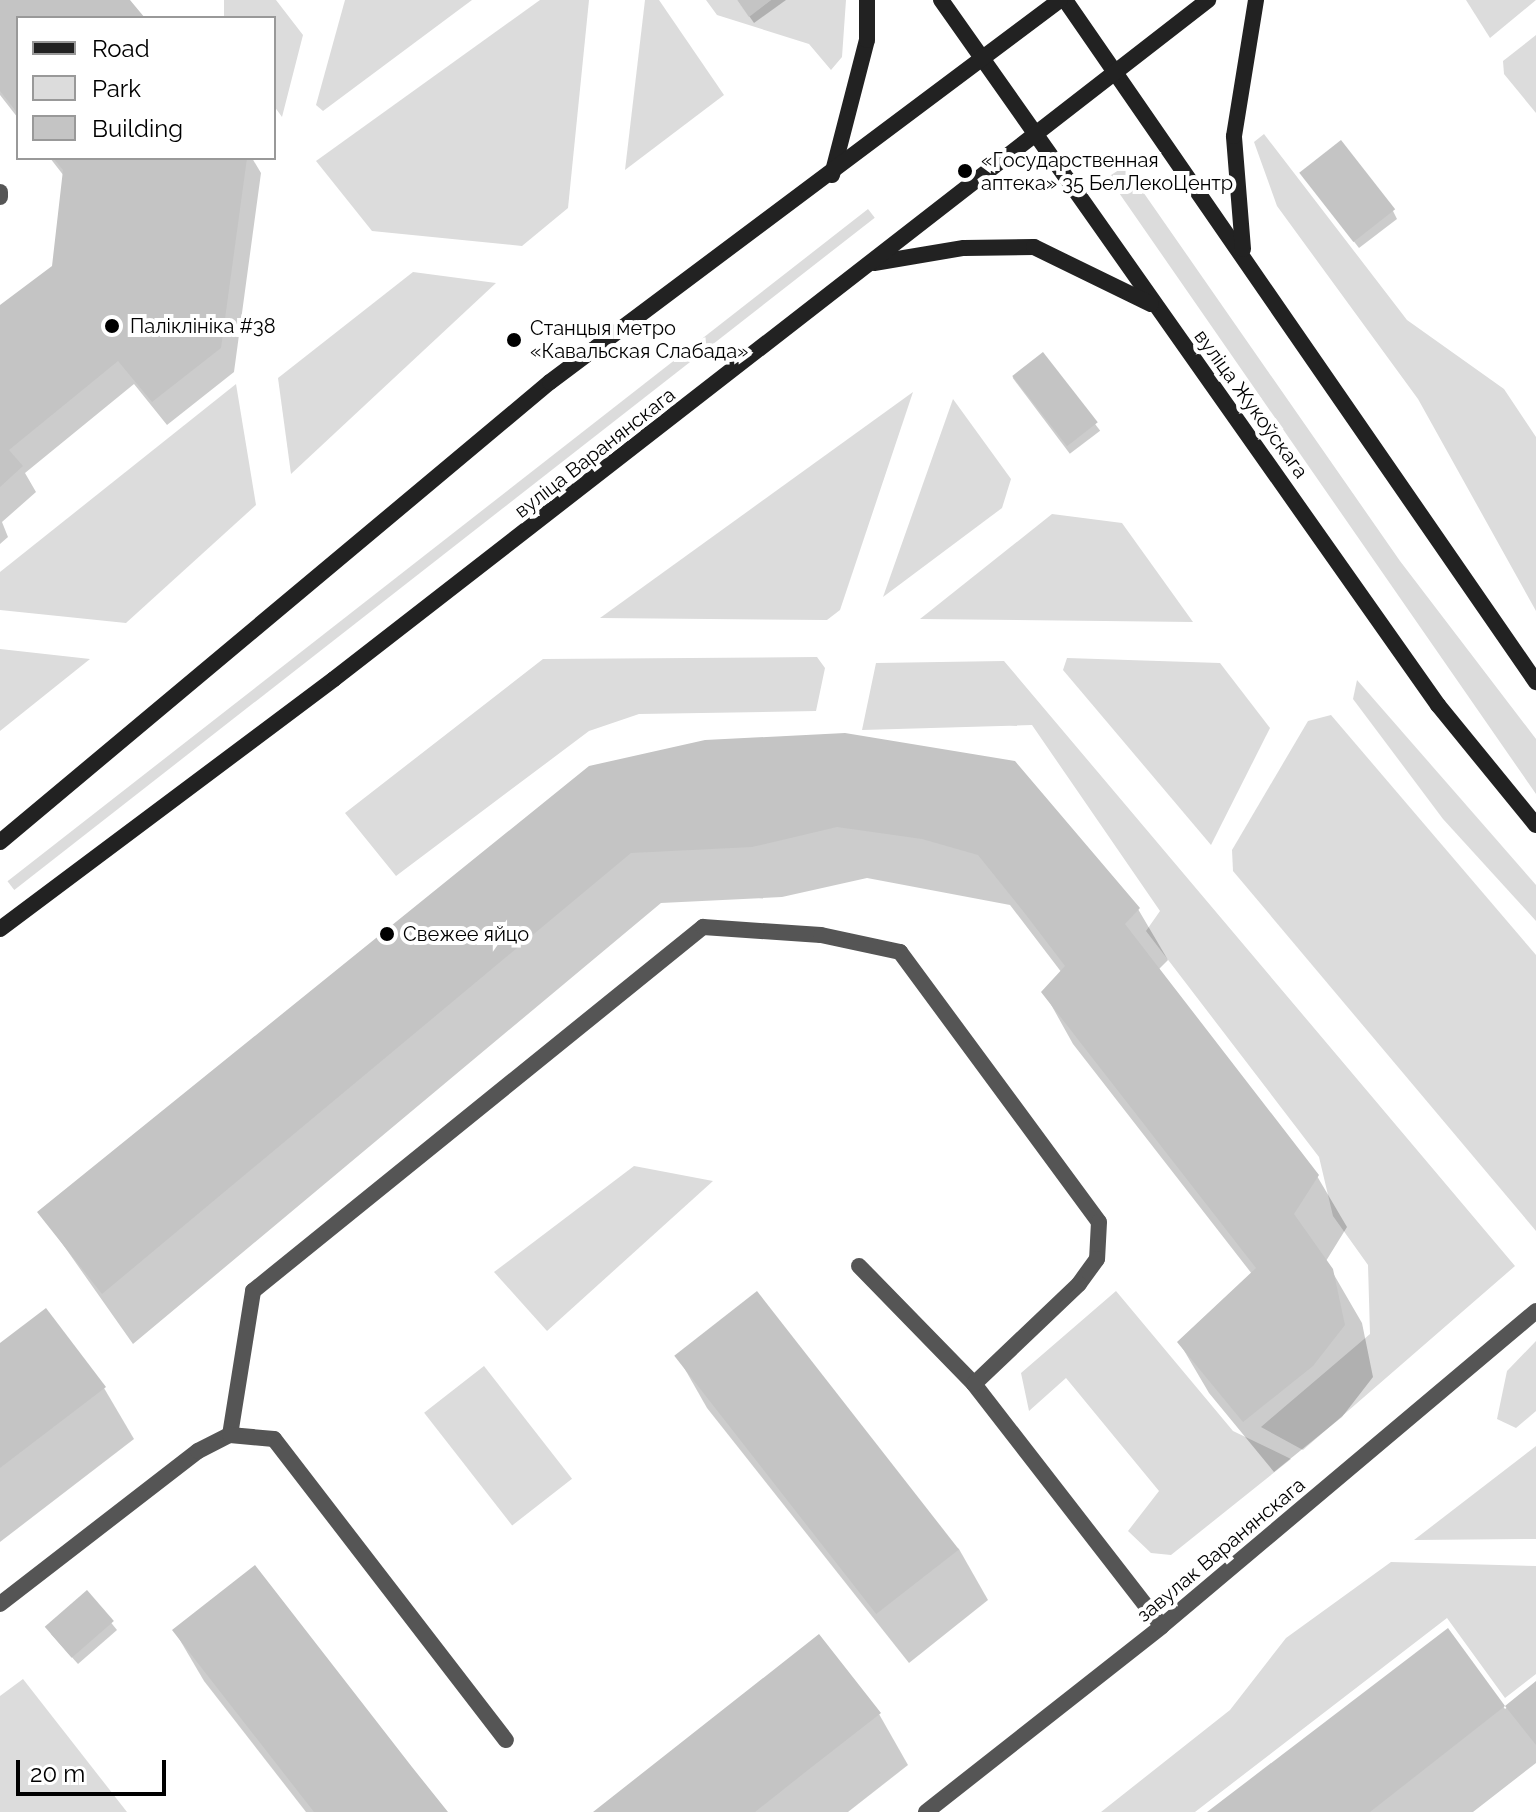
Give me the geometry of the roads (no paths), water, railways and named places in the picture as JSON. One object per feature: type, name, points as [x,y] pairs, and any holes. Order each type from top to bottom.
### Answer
[{"type":"main road","points":[[832,175],[867,40],[867,0]]},
{"type":"main road","name":"вуліца Жукоўскага","points":[[941,0],[1038,131],[1155,306],[1438,705],[1536,825]]},
{"type":"main road","points":[[0,842],[550,382],[832,175],[1062,0],[1118,71],[1536,682]]},
{"type":"main road","name":"вуліца Варанянскага","points":[[0,929],[872,263],[1208,0]]},
{"type":"main road","points":[[1244,255],[1234,136],[1256,0]]},
{"type":"main road","points":[[872,263],[964,248],[1034,247],[1155,306]]},
{"type":"street","points":[[230,1435],[253,1291],[703,927],[821,935],[900,952],[1099,1222],[1097,1259],[1079,1284],[974,1384]]},
{"type":"street","points":[[859,1266],[974,1384],[1162,1626]]},
{"type":"street","name":"завулак Варанянскага","points":[[926,1812],[1162,1626],[1536,1311]]},
{"type":"street","points":[[0,1604],[198,1451],[230,1435],[274,1439],[506,1740]]},
{"type":"place","name":"«Государственная аптека» 35 БелЛекоЦентр","points":[[965,171]]},
{"type":"place","name":"Паліклініка #38","points":[[112,326]]},
{"type":"place","name":"Станцыя метро «Кавальская Слабада»","points":[[514,340]]},
{"type":"place","name":"Свежее яйцо","points":[[387,934]]}]
